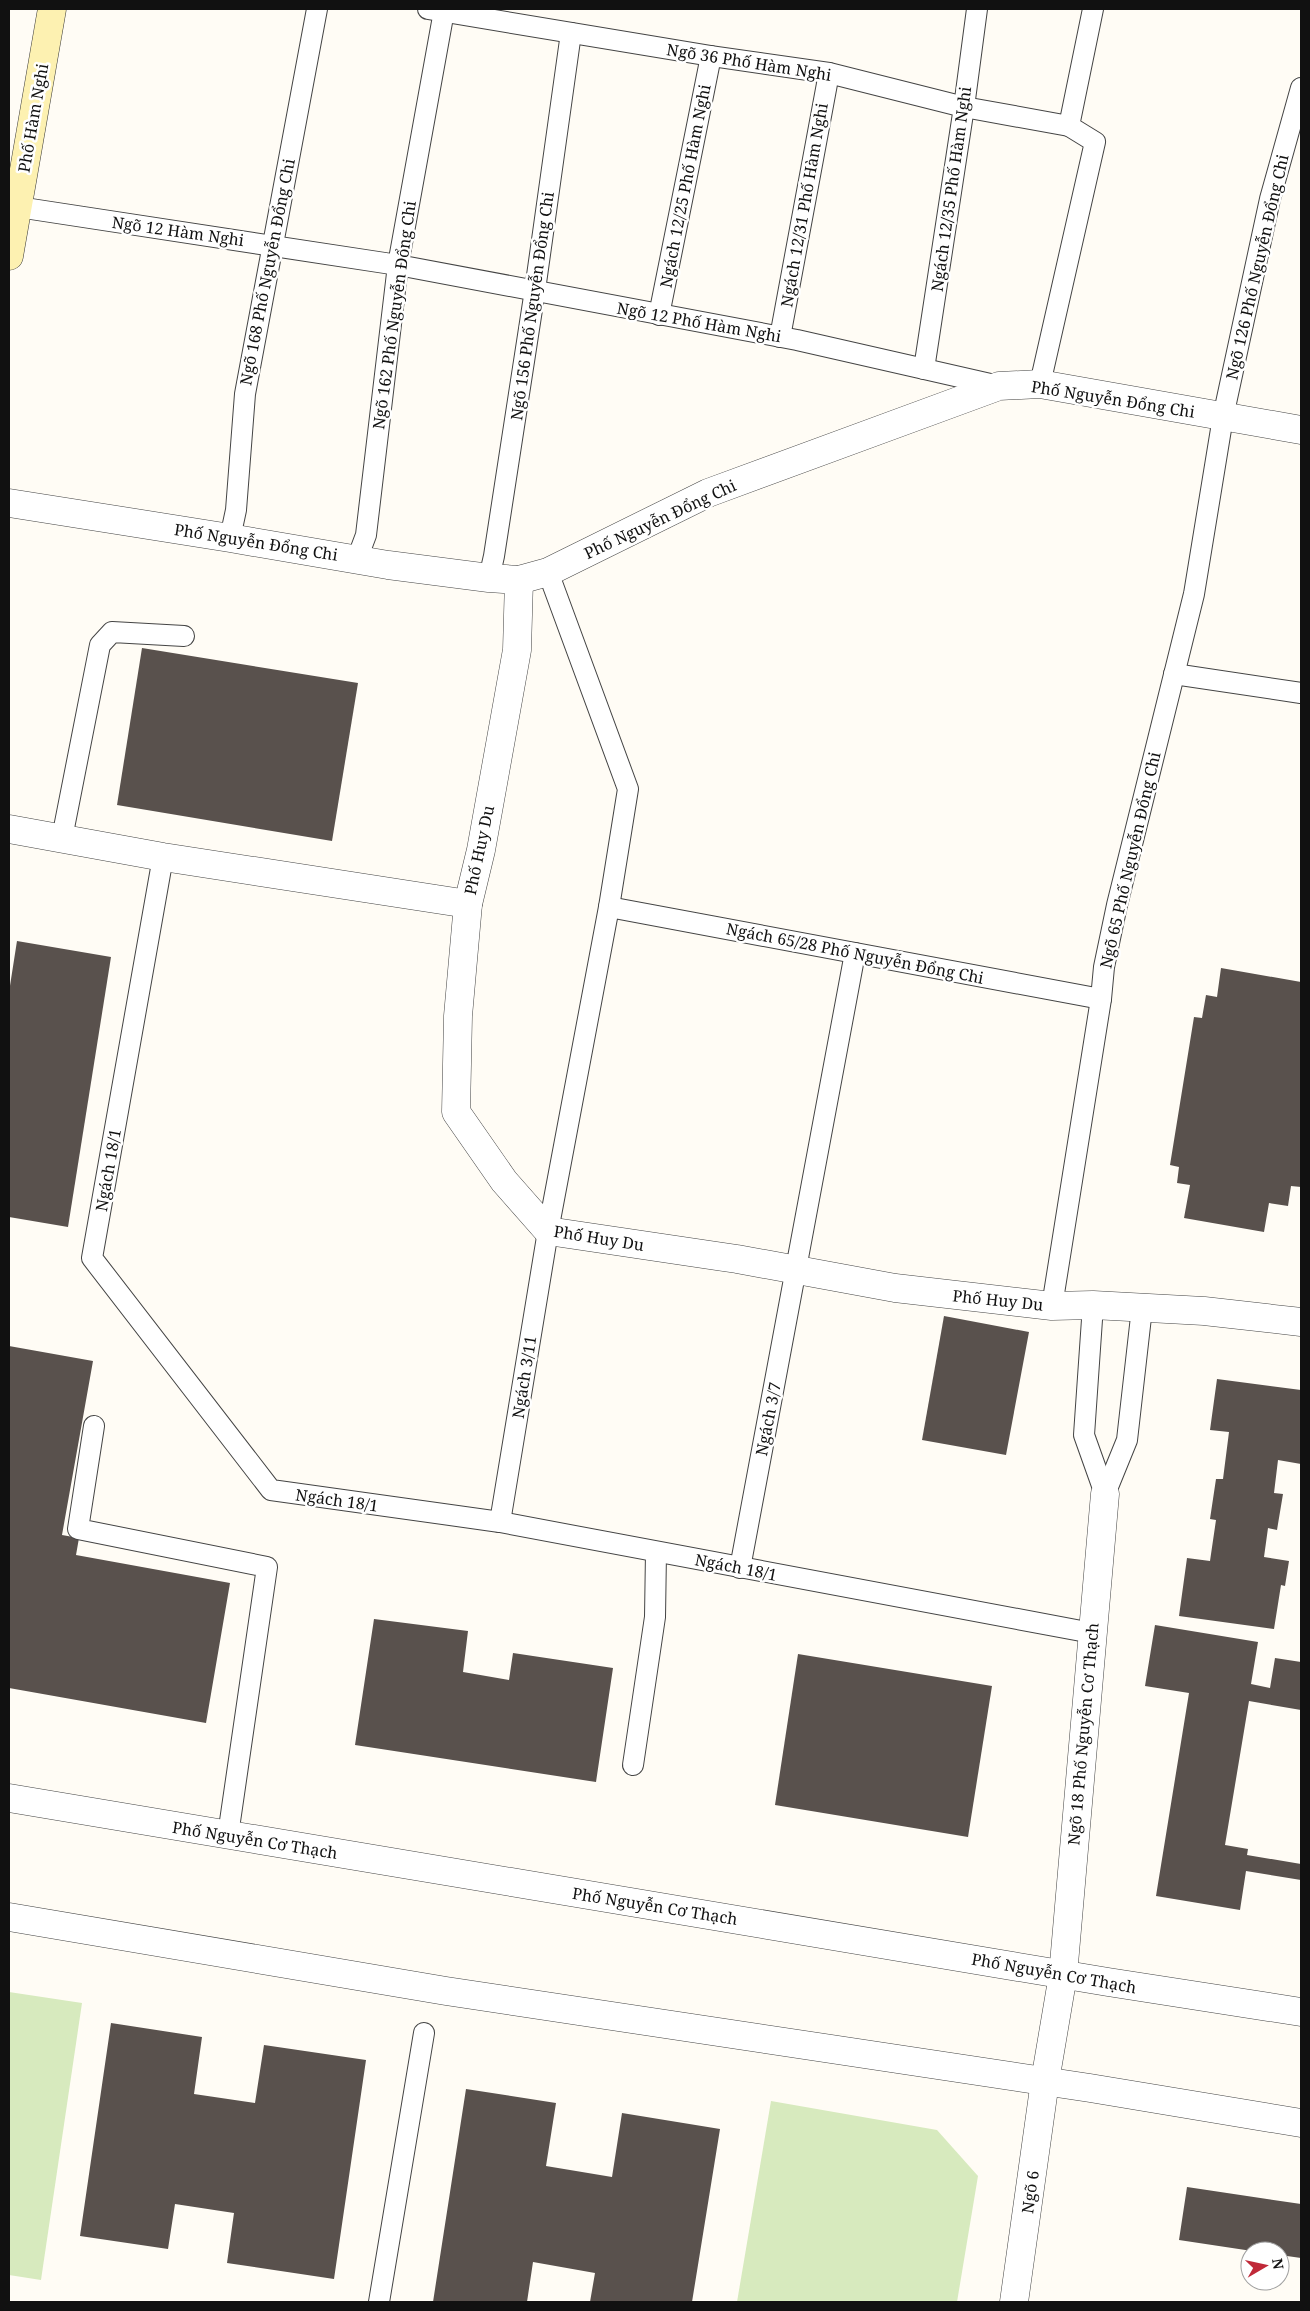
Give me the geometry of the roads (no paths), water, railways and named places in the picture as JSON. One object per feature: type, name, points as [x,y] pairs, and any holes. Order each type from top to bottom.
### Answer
[{"type":"main road","name":"Phố Hàm Nghi","points":[[9,256],[52,9]]},
{"type":"street","name":"Phố Nguyễn Đổng Chi","points":[[9,503],[388,565],[519,580],[548,572],[708,493],[999,386],[1040,384],[1301,430]]},
{"type":"street","name":"Phố Huy Du","points":[[519,580],[516,650],[481,850],[468,904],[458,1016],[456,1112],[504,1181],[548,1231],[738,1259],[895,1288],[1052,1306],[1093,1305],[1204,1311],[1301,1322]]},
{"type":"street","points":[[9,829],[163,858],[468,904]]},
{"type":"street","name":"Ngõ 18 Phố Nguyễn Cơ Thạch","points":[[1046,2081],[1063,1975],[1105,1494]]},
{"type":"street","name":"Phố Nguyễn Cơ Thạch","points":[[9,1798],[1063,1975],[1301,2012]]},
{"type":"street","points":[[9,1917],[446,1991],[1046,2081],[1301,2123]]},
{"type":"street","name":"Ngõ 6","points":[[1014,2302],[1046,2081]]},
{"type":"lane","name":"Ngõ 168 Phố Nguyễn Đổng Chi","points":[[230,538],[236,510],[244,394],[318,9]]},
{"type":"lane","name":"Ngách 12/35 Phố Hàm Nghi","points":[[924,369],[977,9]]},
{"type":"lane","points":[[1040,384],[1095,142],[1069,126],[1093,9]]},
{"type":"lane","name":"Ngõ 36 Phố Hàm Nghi","points":[[436,10],[829,74],[964,107],[1069,126]]},
{"type":"lane","name":"Ngõ 162 Phố Nguyễn Đổng Chi","points":[[357,559],[366,535],[398,264],[436,10]]},
{"type":"lane","name":"Ngõ 156 Phố Nguyễn Đổng Chi","points":[[489,578],[535,290],[570,33]]},
{"type":"lane","name":"Ngách 12/25 Phố Hàm Nghi","points":[[659,315],[712,56]]},
{"type":"lane","name":"Ngách 12/31 Phố Hàm Nghi","points":[[780,337],[829,74]]},
{"type":"lane","name":"Ngõ 126 Phố Nguyễn Đổng Chi","points":[[1223,417],[1270,199],[1301,88]]},
{"type":"lane","name":"Ngõ 12 Hàm Nghi","points":[[18,207],[398,264]]},
{"type":"lane","name":"Ngõ 12 Phố Hàm Nghi","points":[[398,264],[780,337],[999,386]]},
{"type":"lane","name":"Ngõ 65 Phố Nguyễn Đổng Chi","points":[[1052,1306],[1101,999],[1104,967],[1117,905],[1194,594],[1223,417]]},
{"type":"lane","name":"Ngách 3/11","points":[[500,1522],[548,1231],[609,907],[628,789],[548,572]]},
{"type":"lane","points":[[62,838],[100,646],[112,632],[184,636]]},
{"type":"lane","points":[[1174,674],[1301,693]]},
{"type":"lane","name":"Ngách 18/1","points":[[163,858],[92,1258],[272,1490],[500,1522],[1092,1634]]},
{"type":"lane","name":"Ngách 65/28 Phố Nguyễn Đổng Chi","points":[[609,907],[1101,999]]},
{"type":"lane","name":"Ngách 3/7","points":[[740,1568],[855,953]]},
{"type":"lane","name":"Ngõ 18 Phố Nguyễn Cơ Thạch","points":[[1093,1305],[1084,1435],[1105,1494]]},
{"type":"lane","name":"Ngõ 18 Phố Nguyễn Cơ Thạch","points":[[1105,1494],[1127,1440],[1142,1308]]},
{"type":"lane","points":[[94,1426],[78,1529],[266,1567],[228,1835]]},
{"type":"lane","points":[[633,1765],[655,1617],[656,1552]]},
{"type":"lane","points":[[379,2302],[424,2033]]}]
